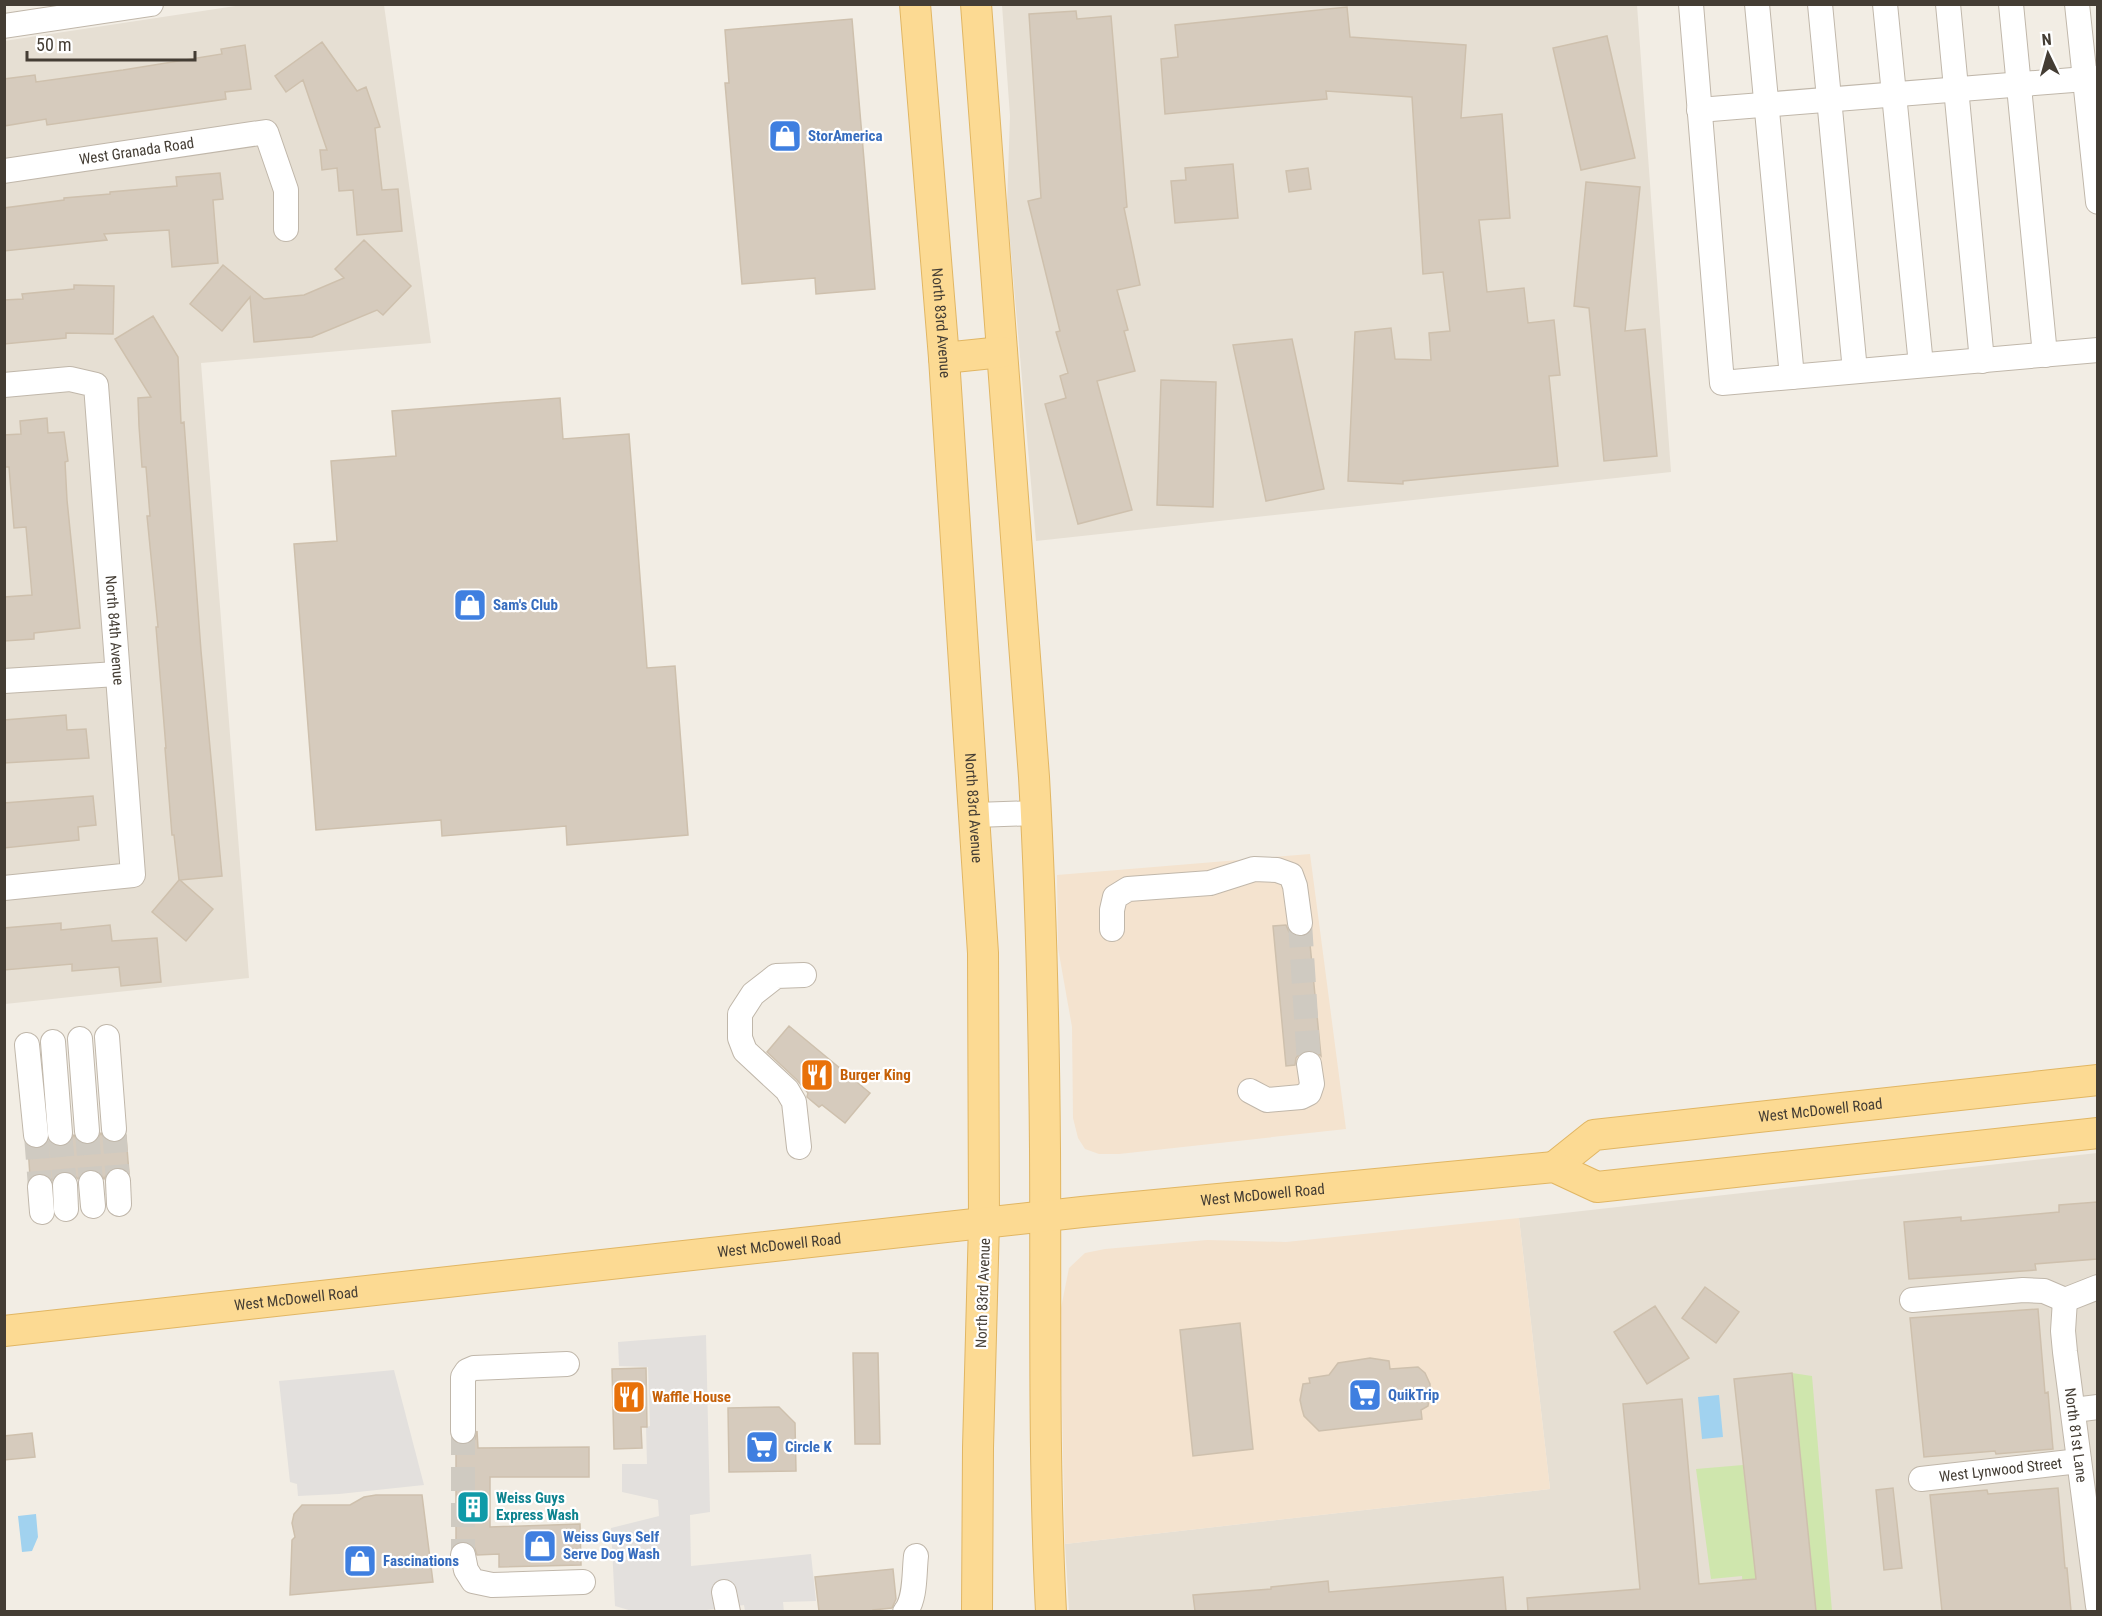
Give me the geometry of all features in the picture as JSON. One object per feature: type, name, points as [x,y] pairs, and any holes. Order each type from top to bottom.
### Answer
[{"type":"main road","name":"North 83rd Avenue","points":[[915,4],[944,358],[983,953],[984,1222],[977,1469],[977,1611]]},
{"type":"main road","points":[[976,4],[1036,813],[1043,989],[1046,1519],[1050,1611]]},
{"type":"main road","points":[[944,358],[1002,352]]},
{"type":"main road","name":"West McDowell Road","points":[[4,1331],[984,1222],[1554,1167],[1594,1135],[2097,1080]]},
{"type":"main road","points":[[1554,1167],[1597,1187],[2097,1133]]},
{"type":"street","points":[[4,26],[151,4]]},
{"type":"street","points":[[1690,4],[1722,383],[2097,350]]},
{"type":"street","points":[[1757,4],[1792,377]]},
{"type":"street","points":[[1820,4],[1856,371]]},
{"type":"street","points":[[1885,4],[1921,365]]},
{"type":"street","points":[[1948,4],[1982,361]]},
{"type":"street","points":[[2011,4],[2045,355]]},
{"type":"street","points":[[2077,4],[2091,78],[2097,202]]},
{"type":"street","points":[[1699,110],[2091,78]]},
{"type":"street","name":"West Granada Road","points":[[4,171],[266,132],[286,190],[286,229]]},
{"type":"street","name":"North 84th Avenue","points":[[4,385],[70,379],[96,385],[133,875],[4,888]]},
{"type":"street","points":[[4,681],[117,674]]},
{"type":"street","points":[[975,815],[1036,813]]},
{"type":"street","points":[[1112,929],[1115,897],[1128,889],[1210,883],[1254,869],[1277,870],[1291,875],[1295,886],[1300,923]]},
{"type":"street","points":[[799,1147],[794,1102],[788,1090],[745,1051],[740,1038],[740,1014],[753,994],[776,976],[804,975]]},
{"type":"street","points":[[107,1037],[114,1129]]},
{"type":"street","points":[[80,1039],[87,1131]]},
{"type":"street","points":[[53,1042],[60,1133]]},
{"type":"street","points":[[27,1045],[36,1135]]},
{"type":"street","points":[[1250,1091],[1267,1100],[1301,1097],[1309,1093],[1312,1084],[1309,1064]]},
{"type":"street","points":[[91,1183],[93,1206]]},
{"type":"street","points":[[65,1185],[66,1209]]},
{"type":"street","points":[[40,1187],[42,1212]]},
{"type":"street","points":[[1912,1300],[2023,1290],[2044,1291],[2065,1300],[2097,1287]]},
{"type":"street","name":"North 81st Lane","points":[[2065,1300],[2063,1331],[2096,1593]]},
{"type":"street","points":[[463,1431],[463,1377],[467,1371],[474,1368],[567,1364]]},
{"type":"street","points":[[2074,1410],[2097,1407]]},
{"type":"street","name":"West Lynwood Street","points":[[1921,1479],[2079,1461]]},
{"type":"street","points":[[463,1555],[466,1570],[473,1581],[492,1585],[582,1582]]},
{"type":"street","points":[[905,1611],[912,1594],[916,1556]]},
{"type":"shaded area","points":[[242,5],[384,5],[431,343],[201,363],[249,978],[5,1004],[4,41]]},
{"type":"shaded area","points":[[1002,5],[1637,5],[1671,472],[1036,541],[1007,206],[1010,116]]},
{"type":"shaded area","points":[[1310,854],[1346,1129],[1119,1154],[1099,1154],[1085,1149],[1078,1138],[1073,1118],[1072,1027],[1058,948],[1057,875]]},
{"type":"shaded area","points":[[2097,1153],[2097,1611],[1069,1611],[1065,1544],[1550,1489],[1519,1218]]},
{"type":"shaded area","points":[[1519,1218],[1550,1489],[1065,1544],[1060,1313],[1069,1268],[1085,1253],[1105,1249],[1207,1240],[1286,1242]]},
{"type":"shaded area","points":[[706,1335],[710,1512],[690,1515],[691,1566],[811,1554],[816,1601],[783,1602],[784,1612],[745,1611],[744,1605],[707,1610],[707,1612],[632,1611],[615,1606],[611,1528],[659,1516],[658,1500],[622,1492],[622,1464],[647,1464],[646,1427],[650,1426],[648,1367],[619,1366],[618,1342]]},
{"type":"shaded area","points":[[394,1370],[424,1485],[298,1496],[297,1484],[290,1482],[279,1381]]},
{"type":"green space","points":[[1792,1373],[1812,1376],[1832,1611],[1816,1611]]},
{"type":"green space","points":[[1743,1465],[1760,1611],[1744,1611],[1742,1576],[1711,1579],[1696,1469]]},
{"type":"water","points":[[1719,1395],[1723,1437],[1702,1439],[1698,1397]]},
{"type":"water","points":[[36,1514],[38,1537],[32,1551],[22,1552],[18,1516]]},
{"type":"building","points":[[1347,7],[1350,37],[1466,45],[1461,118],[1502,114],[1510,218],[1479,220],[1487,292],[1524,288],[1528,323],[1554,320],[1560,375],[1549,376],[1558,466],[1403,481],[1403,484],[1348,481],[1355,332],[1391,328],[1395,359],[1431,360],[1429,333],[1450,331],[1443,272],[1423,274],[1412,97],[1326,91],[1327,99],[1165,114],[1161,59],[1178,57],[1175,25]]},
{"type":"building","points":[[1076,11],[1077,19],[1111,16],[1127,207],[1124,208],[1140,285],[1117,290],[1128,330],[1124,331],[1135,371],[1097,381],[1132,510],[1078,524],[1045,404],[1066,398],[1060,376],[1068,373],[1056,332],[1060,331],[1028,201],[1041,198],[1029,14]]},
{"type":"building","points":[[852,19],[875,289],[816,294],[815,278],[742,284],[725,83],[729,83],[725,30]]},
{"type":"building","points":[[1607,36],[1635,158],[1581,170],[1553,48]]},
{"type":"building","points":[[322,42],[357,91],[366,87],[380,127],[375,128],[382,190],[398,189],[402,231],[357,235],[353,190],[339,191],[337,168],[322,170],[320,150],[327,150],[303,80],[286,92],[275,76]]},
{"type":"building","points":[[245,45],[251,89],[225,92],[226,99],[47,125],[46,119],[4,126],[4,79],[35,75],[36,82],[123,70],[222,54],[221,49]]},
{"type":"building","points":[[1233,164],[1238,218],[1175,223],[1171,181],[1186,180],[1185,168]]},
{"type":"building","points":[[1308,168],[1311,189],[1289,192],[1286,171]]},
{"type":"building","points":[[220,173],[223,199],[213,200],[218,263],[172,267],[169,230],[104,234],[107,240],[4,251],[4,208],[64,200],[64,198],[110,194],[110,192],[177,186],[176,177]]},
{"type":"building","points":[[1586,182],[1640,187],[1625,331],[1645,329],[1657,456],[1604,461],[1589,308],[1574,306]]},
{"type":"building","points":[[364,240],[411,286],[383,315],[377,310],[312,337],[254,342],[250,297],[222,331],[190,304],[223,265],[264,299],[304,295],[344,278],[335,269]]},
{"type":"building","points":[[74,285],[114,286],[113,334],[66,333],[66,338],[4,344],[4,300],[23,299],[22,294],[74,289]]},
{"type":"building","points":[[153,316],[178,357],[181,423],[184,422],[201,651],[222,876],[180,880],[213,909],[186,941],[152,912],[179,880],[174,835],[172,835],[165,748],[156,627],[158,627],[147,516],[150,516],[146,467],[142,467],[139,426],[138,398],[151,397],[115,339]]},
{"type":"building","points":[[1292,339],[1324,489],[1266,501],[1233,345]]},
{"type":"building","points":[[1161,380],[1216,382],[1213,507],[1157,505]]},
{"type":"building","name":"Sam's Club","points":[[560,398],[563,439],[629,434],[647,668],[675,666],[688,835],[567,845],[566,826],[442,836],[441,820],[316,830],[294,544],[337,541],[331,461],[396,456],[392,411]]},
{"type":"building","points":[[47,418],[48,433],[64,432],[68,461],[65,462],[67,500],[80,628],[34,633],[34,639],[4,641],[4,597],[32,595],[26,527],[14,528],[9,467],[4,467],[4,435],[21,434],[20,421]]},
{"type":"building","points":[[66,715],[67,730],[86,729],[89,758],[4,763],[4,720]]},
{"type":"building","points":[[93,796],[96,825],[78,827],[79,840],[4,848],[4,803]]},
{"type":"building","points":[[61,923],[61,930],[110,925],[112,941],[157,938],[161,982],[121,986],[119,967],[72,971],[72,964],[4,970],[4,928]]},
{"type":"building","points":[[1286,925],[1289,932],[1295,936],[1302,937],[1309,934],[1321,1056],[1315,1051],[1306,1050],[1296,1058],[1295,1065],[1286,1066],[1273,926]]},
{"type":"building","name":"Burger King","points":[[789,1026],[870,1093],[845,1123],[822,1105],[819,1107],[807,1097],[808,1093],[797,1080],[767,1052]]},
{"type":"building","points":[[101,1133],[107,1142],[114,1143],[122,1141],[126,1136],[129,1173],[124,1168],[117,1167],[110,1169],[104,1179],[98,1170],[90,1169],[82,1172],[78,1179],[72,1173],[65,1171],[57,1173],[52,1180],[47,1174],[39,1173],[30,1177],[28,1146],[38,1149],[44,1147],[49,1141],[54,1146],[62,1147],[68,1144],[74,1135],[80,1144],[89,1145],[95,1142]]},
{"type":"building","points":[[2097,1202],[2097,1259],[2035,1264],[2036,1270],[1909,1279],[1904,1222],[1961,1217],[1961,1221],[2059,1212],[2059,1205]]},
{"type":"building","points":[[1705,1287],[1739,1312],[1716,1343],[1682,1318]]},
{"type":"building","points":[[1655,1306],[1689,1358],[1647,1384],[1614,1332]]},
{"type":"building","points":[[2038,1309],[2045,1393],[2048,1392],[2053,1449],[1924,1457],[1910,1318]]},
{"type":"building","points":[[1240,1323],[1253,1449],[1193,1456],[1180,1330]]},
{"type":"building","name":"Circle K","points":[[853,1353],[878,1353],[880,1444],[855,1444]]},
{"type":"building","name":"QuikTrip","points":[[1370,1358],[1389,1361],[1390,1369],[1418,1367],[1425,1373],[1430,1384],[1430,1391],[1428,1406],[1421,1410],[1422,1419],[1319,1431],[1304,1416],[1300,1400],[1303,1384],[1310,1383],[1309,1378],[1329,1375],[1338,1363]]},
{"type":"building","name":"Waffle House","points":[[646,1368],[647,1427],[641,1427],[642,1448],[614,1449],[612,1369]]},
{"type":"building","points":[[1792,1373],[1816,1611],[1528,1611],[1527,1598],[1640,1589],[1623,1404],[1682,1399],[1699,1584],[1756,1579],[1734,1379]]},
{"type":"building","name":"Circle K","points":[[779,1407],[795,1423],[796,1471],[729,1472],[728,1408]]},
{"type":"building","name":"Weiss Guys Express Wash","points":[[477,1431],[478,1448],[589,1447],[589,1477],[490,1477],[490,1527],[580,1524],[581,1565],[499,1567],[499,1554],[477,1555],[474,1546],[468,1542],[456,1543],[456,1443],[470,1444],[475,1439]]},
{"type":"building","points":[[32,1433],[35,1457],[4,1460],[4,1436]]},
{"type":"building","points":[[1893,1488],[1902,1568],[1884,1570],[1876,1490]]},
{"type":"building","points":[[2058,1488],[2071,1611],[1942,1611],[1930,1495],[1987,1490],[1988,1494]]},
{"type":"building","name":"Fascinations","points":[[422,1495],[433,1582],[290,1595],[292,1540],[295,1537],[292,1523],[294,1514],[302,1505],[350,1505],[364,1497]]},
{"type":"building","points":[[893,1569],[896,1599],[892,1608],[873,1611],[819,1611],[815,1577]]},
{"type":"building","points":[[1503,1577],[1506,1611],[1195,1611],[1193,1595],[1271,1589],[1271,1587],[1328,1581],[1329,1592]]},
{"type":"tunnel","points":[[1300,923],[1309,1064]]},
{"type":"tunnel","points":[[114,1129],[118,1181]]},
{"type":"tunnel","points":[[87,1131],[91,1183]]},
{"type":"tunnel","points":[[60,1133],[65,1185]]},
{"type":"tunnel","points":[[36,1135],[40,1187]]},
{"type":"tunnel","points":[[463,1431],[463,1555]]},
{"type":"place","name":"StorAmerica","points":[[785,136]]},
{"type":"place","name":"Sam's Club","points":[[470,605]]},
{"type":"place","name":"Burger King","points":[[817,1075]]},
{"type":"place","name":"QuikTrip","points":[[1365,1395]]},
{"type":"place","name":"Waffle House","points":[[629,1397]]},
{"type":"place","name":"Circle K","points":[[762,1447]]},
{"type":"place","name":"Weiss Guys Express Wash","points":[[473,1507]]},
{"type":"place","name":"Weiss Guys Self Serve Dog Wash","points":[[540,1546]]},
{"type":"place","name":"Fascinations","points":[[360,1561]]}]
